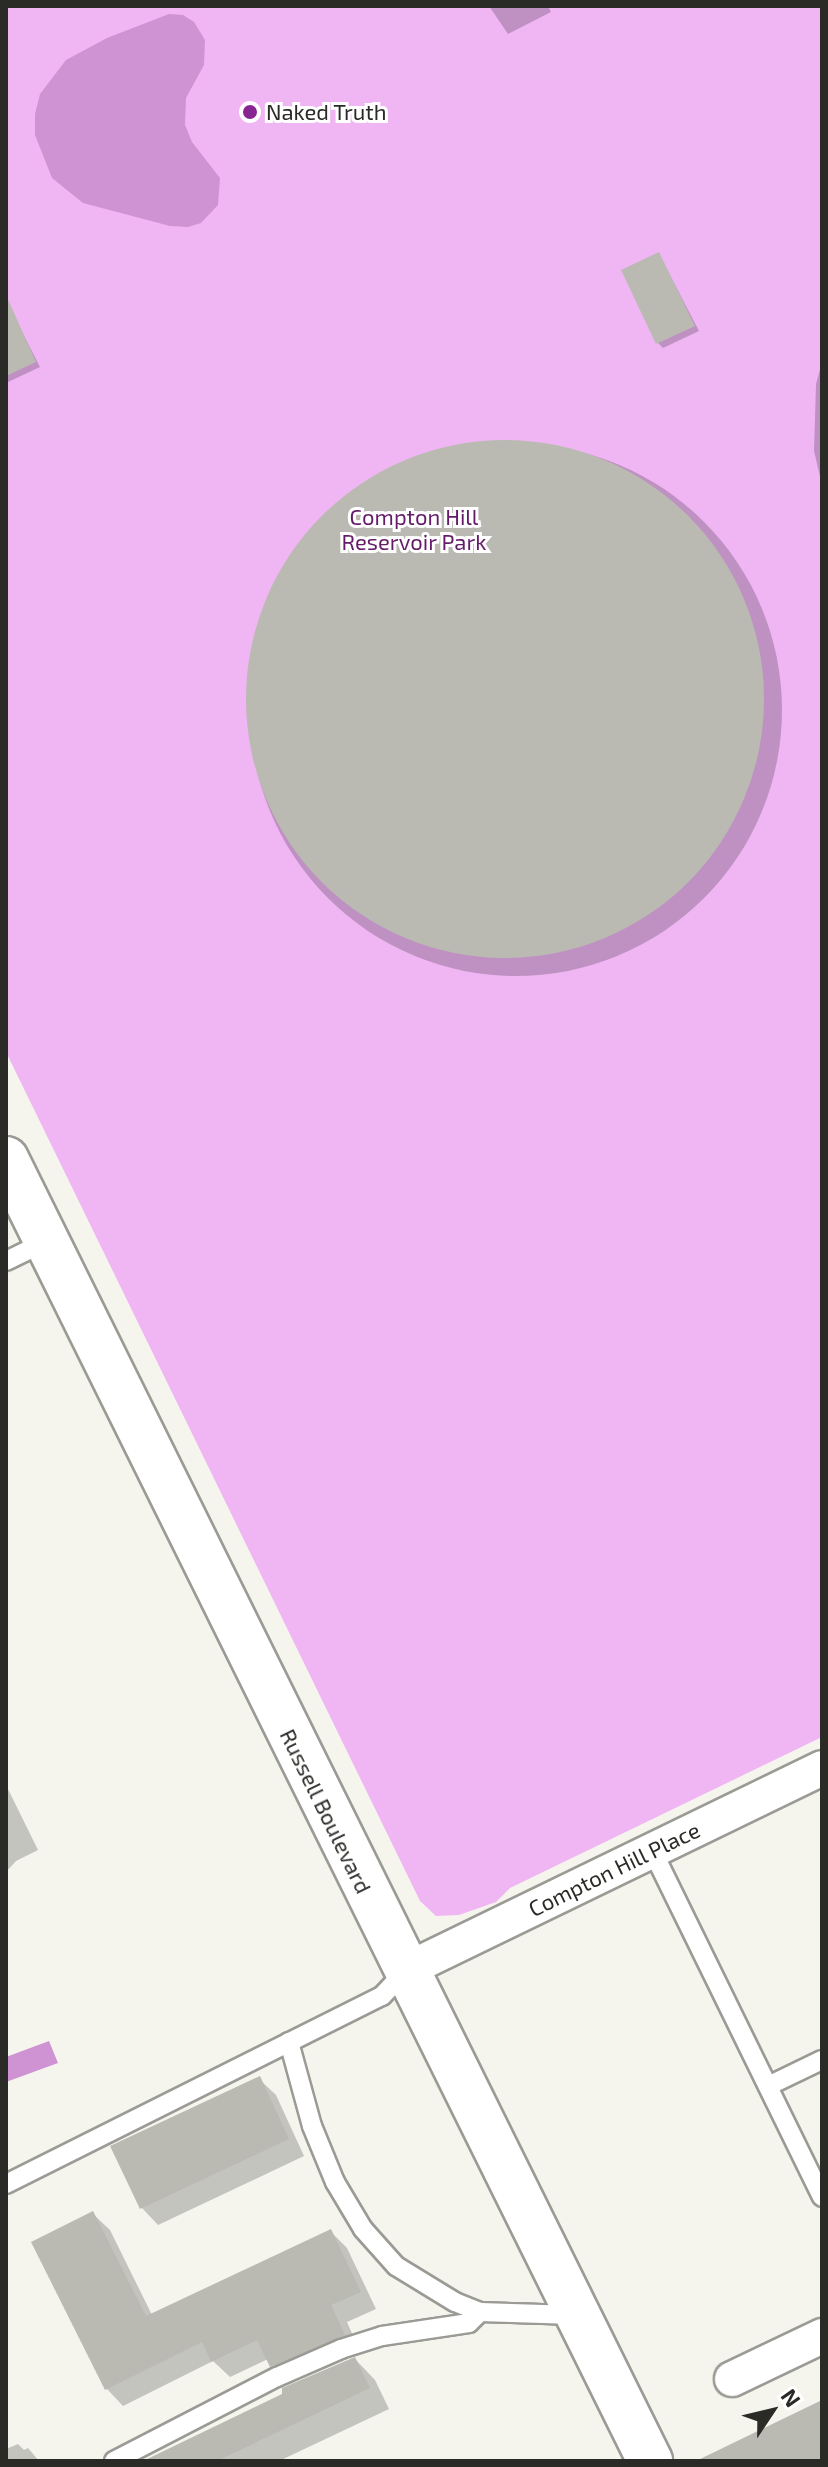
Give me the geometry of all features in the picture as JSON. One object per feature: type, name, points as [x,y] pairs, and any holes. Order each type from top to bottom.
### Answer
[{"type":"main road","name":"Russell Boulevard","points":[[11,1183],[47,1241],[650,2461]]},
{"type":"street","name":"Compton Hill Place","points":[[406,1970],[822,1768]]},
{"type":"street","points":[[732,2379],[822,2336]]},
{"type":"lane","points":[[6,1261],[47,1241]]},
{"type":"lane","points":[[652,1850],[822,2197]]},
{"type":"lane","points":[[6,2184],[382,1996],[406,1970]]},
{"type":"lane","points":[[289,2042],[312,2126],[335,2182],[363,2229],[396,2266],[455,2302],[480,2312],[578,2315]]},
{"type":"lane","points":[[768,2086],[822,2060]]},
{"type":"lane","points":[[114,2461],[237,2397],[341,2349],[382,2336],[469,2323],[480,2312]]},
{"type":"green space","name":"Compton Hill Reservoir Park","points":[[6,6],[822,6],[822,1737],[510,1888],[496,1902],[459,1915],[436,1916],[420,1901],[6,1052]]},
{"type":"shaded area","points":[[169,14],[183,15],[194,22],[205,40],[204,65],[186,98],[185,125],[192,142],[220,178],[218,205],[201,223],[188,227],[170,226],[83,203],[52,178],[35,135],[35,114],[40,94],[66,60],[107,38]]},
{"type":"shaded area","points":[[49,2041],[58,2063],[6,2082],[6,2057]]},
{"type":"building","points":[[659,252],[695,326],[656,344],[621,270]]},
{"type":"building","points":[[6,295],[36,362],[6,376]]},
{"type":"building","points":[[505,440],[555,445],[604,460],[649,484],[688,516],[720,555],[744,600],[759,649],[764,699],[759,749],[744,798],[720,843],[688,882],[649,914],[604,938],[555,953],[505,958],[455,953],[406,938],[361,914],[322,882],[290,843],[266,798],[251,749],[246,699],[251,649],[266,600],[290,555],[322,516],[361,484],[406,460],[455,445]]},
{"type":"building","points":[[260,2076],[289,2139],[140,2209],[110,2146]]},
{"type":"building","points":[[93,2211],[146,2316],[331,2229],[361,2292],[331,2305],[345,2335],[270,2367],[257,2340],[211,2362],[202,2342],[105,2390],[31,2242]]},
{"type":"building","points":[[355,2357],[370,2388],[217,2461],[143,2461],[282,2394],[282,2388]]},
{"type":"building","points":[[822,2400],[822,2461],[696,2461]]},
{"type":"place","name":"Naked Truth","points":[[250,112]]}]
